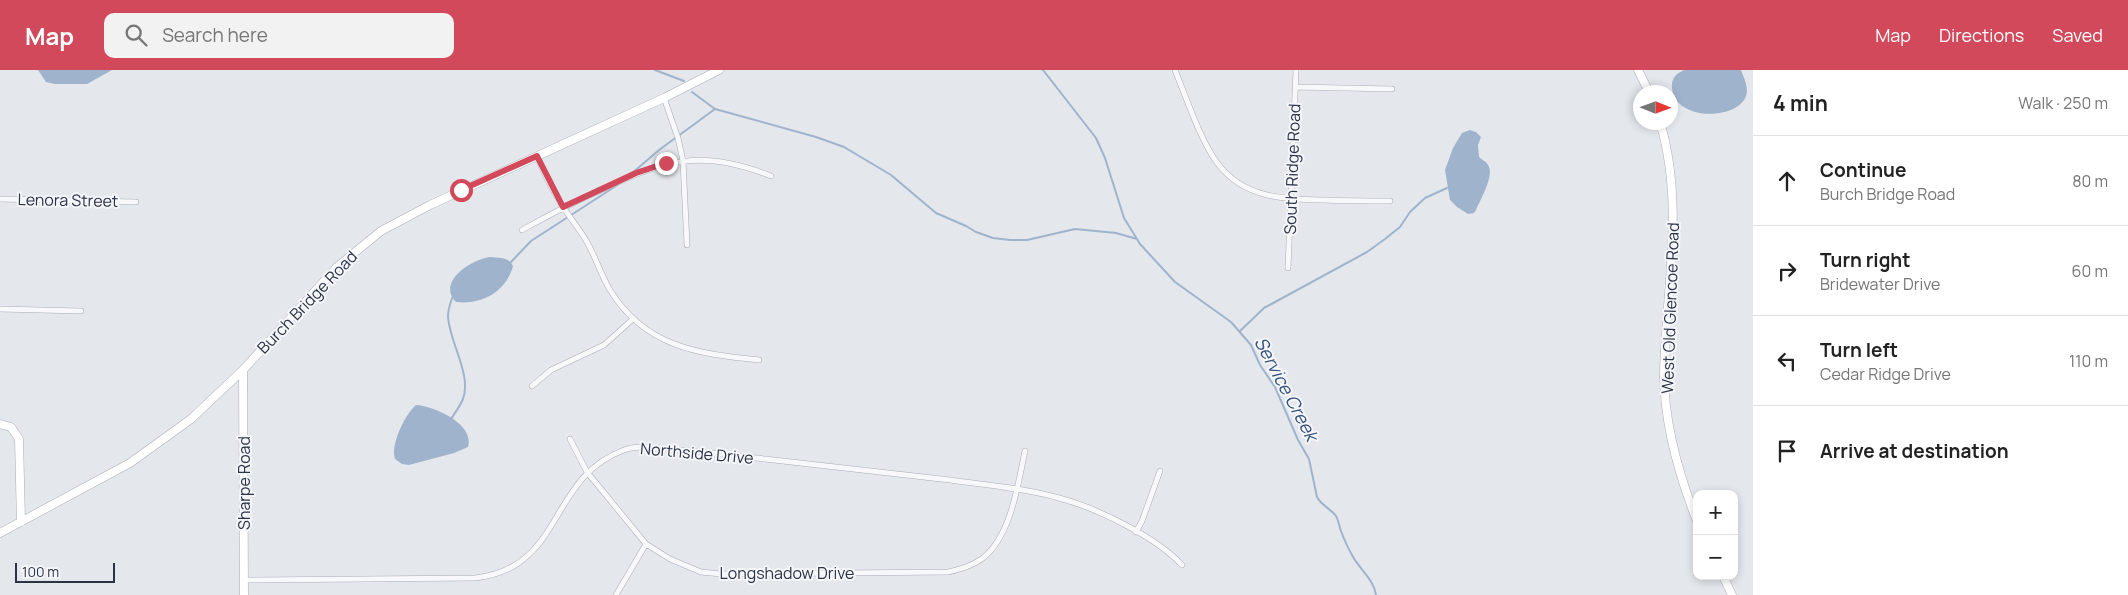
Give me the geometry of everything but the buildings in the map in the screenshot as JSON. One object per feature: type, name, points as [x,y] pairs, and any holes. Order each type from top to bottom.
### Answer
[{"type":"street","name":"Burch Bridge Road","points":[[0,533],[130,463],[191,419],[242,370],[337,267],[362,244],[401,219],[664,98],[719,70]]},
{"type":"street","points":[[1175,70],[1210,152],[1226,173],[1241,186],[1258,194],[1290,199],[1390,202]]},
{"type":"street","name":"South Ridge Road","points":[[1288,268],[1296,70]]},
{"type":"street","points":[[1638,70],[1646,85]]},
{"type":"street","points":[[1295,87],[1392,89]]},
{"type":"street","points":[[664,98],[678,138],[683,161],[687,245]]},
{"type":"street","name":"West Old Glencoe Road","points":[[1662,130],[1669,160],[1674,208],[1665,348],[1668,426],[1678,469],[1693,510]]},
{"type":"street","points":[[537,156],[563,207],[587,243],[610,290],[633,319],[660,338],[684,349],[716,356],[759,360]]},
{"type":"street","points":[[522,230],[563,207],[650,168],[683,161],[726,162],[771,176]]},
{"type":"street","name":"Lenora Street","points":[[0,199],[136,202]]},
{"type":"street","points":[[0,309],[81,311]]},
{"type":"street","points":[[532,386],[551,370],[604,345],[633,319]]},
{"type":"street","name":"Sharpe Road","points":[[242,370],[244,595]]},
{"type":"street","points":[[0,424],[11,427],[19,439],[21,522]]},
{"type":"street","name":"Longshadow Drive","points":[[570,439],[587,472],[646,544],[670,559],[701,572],[721,574],[948,572],[968,567],[984,557],[1003,534],[1017,489],[1025,451]]},
{"type":"street","name":"Northside Drive","points":[[244,580],[474,578],[503,572],[524,560],[538,546],[548,534],[564,501],[587,472],[607,457],[625,449],[637,447],[686,450],[1017,489],[1077,504],[1110,516],[1170,552],[1182,565]]},
{"type":"street","points":[[1136,532],[1142,521],[1160,471]]},
{"type":"street","points":[[616,595],[646,544]]},
{"type":"street","points":[[1725,580],[1732,595]]},
{"type":"water","points":[[38,70],[112,70],[87,84],[55,84],[46,82]]},
{"type":"water","points":[[1684,70],[1741,70],[1747,86],[1747,93],[1741,104],[1731,110],[1707,114],[1695,112],[1684,107],[1678,101],[1678,85],[1672,85],[1672,82]]},
{"type":"water","points":[[1470,130],[1476,132],[1481,137],[1478,145],[1479,157],[1488,165],[1490,175],[1476,210],[1474,213],[1468,214],[1450,200],[1445,170],[1453,148],[1462,133]]},
{"type":"water","points":[[490,257],[507,259],[513,266],[505,283],[499,290],[484,299],[456,302],[451,294],[450,287],[453,280],[474,262]]},
{"type":"water","points":[[416,405],[433,409],[459,424],[469,439],[468,447],[454,453],[409,465],[402,464],[395,459],[395,446],[400,430],[407,415]]},
{"type":"waterway","points":[[655,70],[684,81]]},
{"type":"waterway","name":"Service Creek","points":[[1043,70],[1096,138],[1105,158],[1124,218],[1140,244],[1175,282],[1231,322],[1251,345],[1260,365],[1275,387],[1298,440],[1309,459],[1317,497],[1336,516],[1349,549],[1375,589],[1376,595]]},
{"type":"waterway","points":[[692,92],[715,109],[816,137],[844,147],[891,175],[936,213],[993,238],[1027,240],[1075,229],[1116,233],[1137,239]]},
{"type":"waterway","points":[[630,175],[659,150],[715,109]]},
{"type":"waterway","points":[[510,263],[531,241],[619,184]]},
{"type":"waterway","points":[[1240,331],[1264,308],[1367,252],[1400,227],[1410,212],[1425,198],[1447,188]]},
{"type":"waterway","points":[[451,419],[462,402],[465,389],[465,379],[449,326],[448,314],[452,298]]},
{"type":"route","points":[[461,190],[537,156],[550,185],[563,207],[636,173],[666,163]]}]
